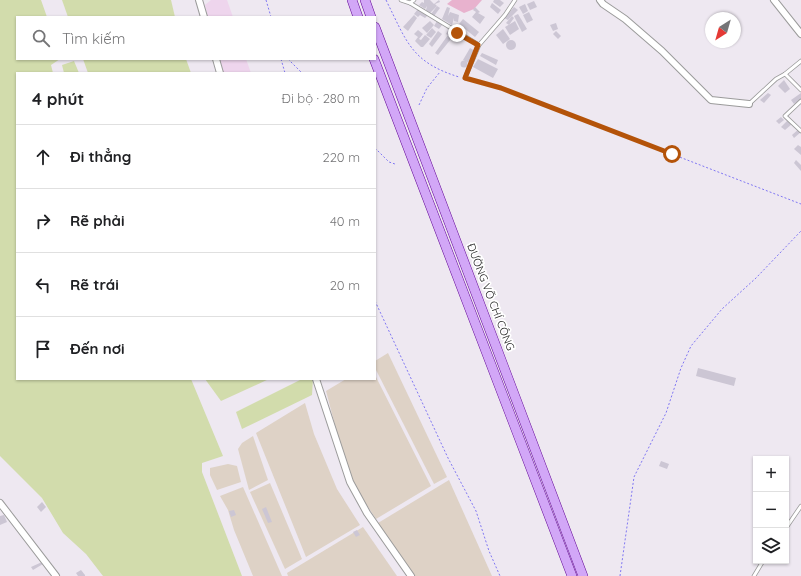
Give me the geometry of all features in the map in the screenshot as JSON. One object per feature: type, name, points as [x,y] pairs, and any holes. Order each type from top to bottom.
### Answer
[{"type":"main road","points":[[352,0],[358,16]]},
{"type":"main road","points":[[365,0],[371,16]]},
{"type":"main road","name":"ĐƯỜNG VÕ CHÍ CÔNG","points":[[376,30],[583,576]]},
{"type":"main road","points":[[374,60],[572,576]]},
{"type":"street","points":[[199,0],[204,16]]},
{"type":"street","points":[[600,0],[603,4],[625,19],[662,51],[711,100],[749,104]]},
{"type":"street","points":[[774,0],[801,34]]},
{"type":"street","points":[[216,60],[220,72]]},
{"type":"street","points":[[316,380],[350,482],[367,513],[411,576]]},
{"type":"street","points":[[0,503],[56,576]]},
{"type":"lane","points":[[401,0],[410,3],[478,45]]},
{"type":"lane","points":[[410,3],[414,0]]},
{"type":"lane","points":[[465,78],[478,45],[505,15],[515,0]]},
{"type":"lane","points":[[749,104],[776,78],[785,74],[801,61]]},
{"type":"lane","points":[[785,74],[801,90]]},
{"type":"lane","points":[[801,101],[785,116],[801,131]]},
{"type":"lane","points":[[789,524],[801,506]]},
{"type":"lane","points":[[754,576],[761,564]]},
{"type":"path","points":[[266,0],[271,16]]},
{"type":"path","points":[[386,0],[410,48],[441,71],[501,88],[801,204]]},
{"type":"path","points":[[282,60],[285,72]]},
{"type":"path","points":[[289,60],[301,72]]},
{"type":"path","points":[[419,105],[428,88],[441,71]]},
{"type":"path","points":[[376,149],[389,162],[394,164]]},
{"type":"path","points":[[620,576],[634,477],[666,413],[681,368],[691,346],[722,309],[752,282],[801,231]]},
{"type":"path","points":[[376,302],[448,458],[476,511],[489,551],[500,576]]},
{"type":"shaded area","points":[[0,0],[41,0],[47,16],[16,16],[16,60],[58,60],[51,65],[53,72],[16,72],[16,380],[191,380],[223,456],[202,463],[202,472],[242,576],[103,576],[86,554],[63,533],[42,498],[0,456]]},
{"type":"shaded area","points":[[62,0],[171,0],[175,16],[68,16]]},
{"type":"shaded area","points":[[211,0],[227,0],[233,16],[208,16],[205,5]]},
{"type":"shaded area","points":[[452,0],[482,0],[474,9],[464,13],[447,4]]},
{"type":"shaded area","points":[[83,60],[186,60],[191,72],[88,72]]},
{"type":"shaded area","points":[[219,60],[246,60],[251,72],[223,72]]},
{"type":"shaded area","points":[[74,61],[79,72],[64,72],[62,65]]},
{"type":"shaded area","points":[[388,353],[447,477],[434,484],[376,370],[376,360]]},
{"type":"shaded area","points":[[376,377],[431,486],[376,519],[349,478],[326,391],[344,380],[376,380]]},
{"type":"shaded area","points":[[206,380],[267,380],[221,401]]},
{"type":"shaded area","points":[[300,380],[313,380],[312,395],[242,429],[236,412]]},
{"type":"shaded area","points":[[305,403],[314,434],[337,489],[360,525],[306,557],[256,433]]},
{"type":"shaded area","points":[[253,436],[268,480],[249,490],[238,449],[242,443]]},
{"type":"shaded area","points":[[228,464],[237,466],[241,482],[217,490],[210,475],[210,468]]},
{"type":"shaded area","points":[[449,480],[492,576],[412,576],[378,523]]},
{"type":"shaded area","points":[[270,483],[302,559],[285,569],[250,492]]},
{"type":"shaded area","points":[[243,487],[282,576],[253,576],[234,530],[228,510],[220,496]]},
{"type":"shaded area","points":[[363,527],[397,576],[288,576],[287,573]]},
{"type":"building","points":[[424,0],[430,0],[434,4],[439,0],[440,2],[435,4],[437,6],[430,13],[426,10],[427,6],[425,9],[419,5],[422,2],[424,3]]},
{"type":"building","points":[[494,0],[500,0],[504,3],[500,7],[493,2]]},
{"type":"building","points":[[534,1],[537,7],[530,10],[527,4]]},
{"type":"building","points":[[492,3],[501,10],[498,14],[490,7]]},
{"type":"building","points":[[525,4],[528,11],[523,14],[519,7]]},
{"type":"building","points":[[437,6],[440,8],[434,16],[431,14]]},
{"type":"building","points":[[447,7],[450,8],[448,16],[450,12],[459,15],[458,22],[454,21],[454,18],[452,25],[442,19]]},
{"type":"building","points":[[475,7],[480,12],[478,13],[485,17],[480,24],[472,17],[476,12],[473,10]]},
{"type":"building","points":[[514,7],[518,10],[508,20],[504,18]]},
{"type":"building","points":[[418,9],[428,15],[425,18],[420,15],[418,17],[414,14]]},
{"type":"building","points":[[529,12],[533,20],[527,23],[523,15]]},
{"type":"building","points":[[518,14],[527,29],[522,32],[514,16]]},
{"type":"building","points":[[414,15],[417,18],[408,31],[403,27]]},
{"type":"building","points":[[512,16],[514,18],[509,25],[506,23]]},
{"type":"building","points":[[463,19],[479,32],[475,37],[459,24]]},
{"type":"building","points":[[430,21],[434,25],[427,33],[422,28]]},
{"type":"building","points":[[437,21],[442,25],[439,29],[434,26]]},
{"type":"building","points":[[515,21],[519,29],[510,35],[505,27]]},
{"type":"building","points":[[556,23],[558,29],[553,31],[550,25]]},
{"type":"building","points":[[432,28],[436,32],[431,38],[426,35]]},
{"type":"building","points":[[449,29],[452,30],[447,38],[449,36],[451,39],[438,55],[435,53],[448,35],[446,34]]},
{"type":"building","points":[[503,29],[510,39],[503,44],[496,35]]},
{"type":"building","points":[[418,30],[423,34],[419,39],[421,40],[425,35],[430,39],[423,47],[415,41],[418,37],[414,34]]},
{"type":"building","points":[[438,31],[442,34],[432,47],[429,44]]},
{"type":"building","points":[[556,31],[561,36],[558,39],[553,34]]},
{"type":"building","points":[[511,40],[516,45],[511,50],[506,45]]},
{"type":"building","points":[[470,48],[475,51],[469,63],[463,60]]},
{"type":"building","points":[[482,53],[498,60],[496,65],[480,56]]},
{"type":"building","points":[[478,59],[498,69],[493,78],[473,67]]},
{"type":"building","points":[[464,61],[467,64],[464,67],[461,64]]},
{"type":"building","points":[[784,80],[790,89],[785,93],[778,86]]},
{"type":"building","points":[[768,93],[771,95],[764,103],[760,100]]},
{"type":"building","points":[[801,93],[801,99],[794,104],[791,100]]},
{"type":"building","points":[[781,117],[784,120],[779,124],[776,121]]},
{"type":"building","points":[[788,120],[792,124],[785,130],[781,127]]},
{"type":"building","points":[[800,128],[801,132],[794,138],[792,135]]},
{"type":"building","points":[[798,145],[801,147],[801,155],[794,149]]},
{"type":"building","points":[[796,160],[801,165],[801,171],[794,163]]},
{"type":"building","points":[[698,368],[736,378],[734,386],[696,376]]},
{"type":"building","points":[[661,461],[669,464],[667,469],[659,466]]},
{"type":"building","points":[[42,502],[46,507],[41,512],[37,507]]},
{"type":"building","points":[[266,507],[272,522],[268,523],[262,509]]},
{"type":"building","points":[[234,510],[236,515],[231,517],[229,511]]},
{"type":"building","points":[[4,515],[7,522],[0,525],[0,516]]},
{"type":"building","points":[[357,530],[360,535],[356,537],[353,532]]},
{"type":"building","points":[[42,562],[43,564],[33,570],[31,567]]},
{"type":"building","points":[[81,570],[85,576],[78,576],[76,573]]},
{"type":"route","points":[[457,33],[478,45],[465,78],[501,88],[672,154]]}]
